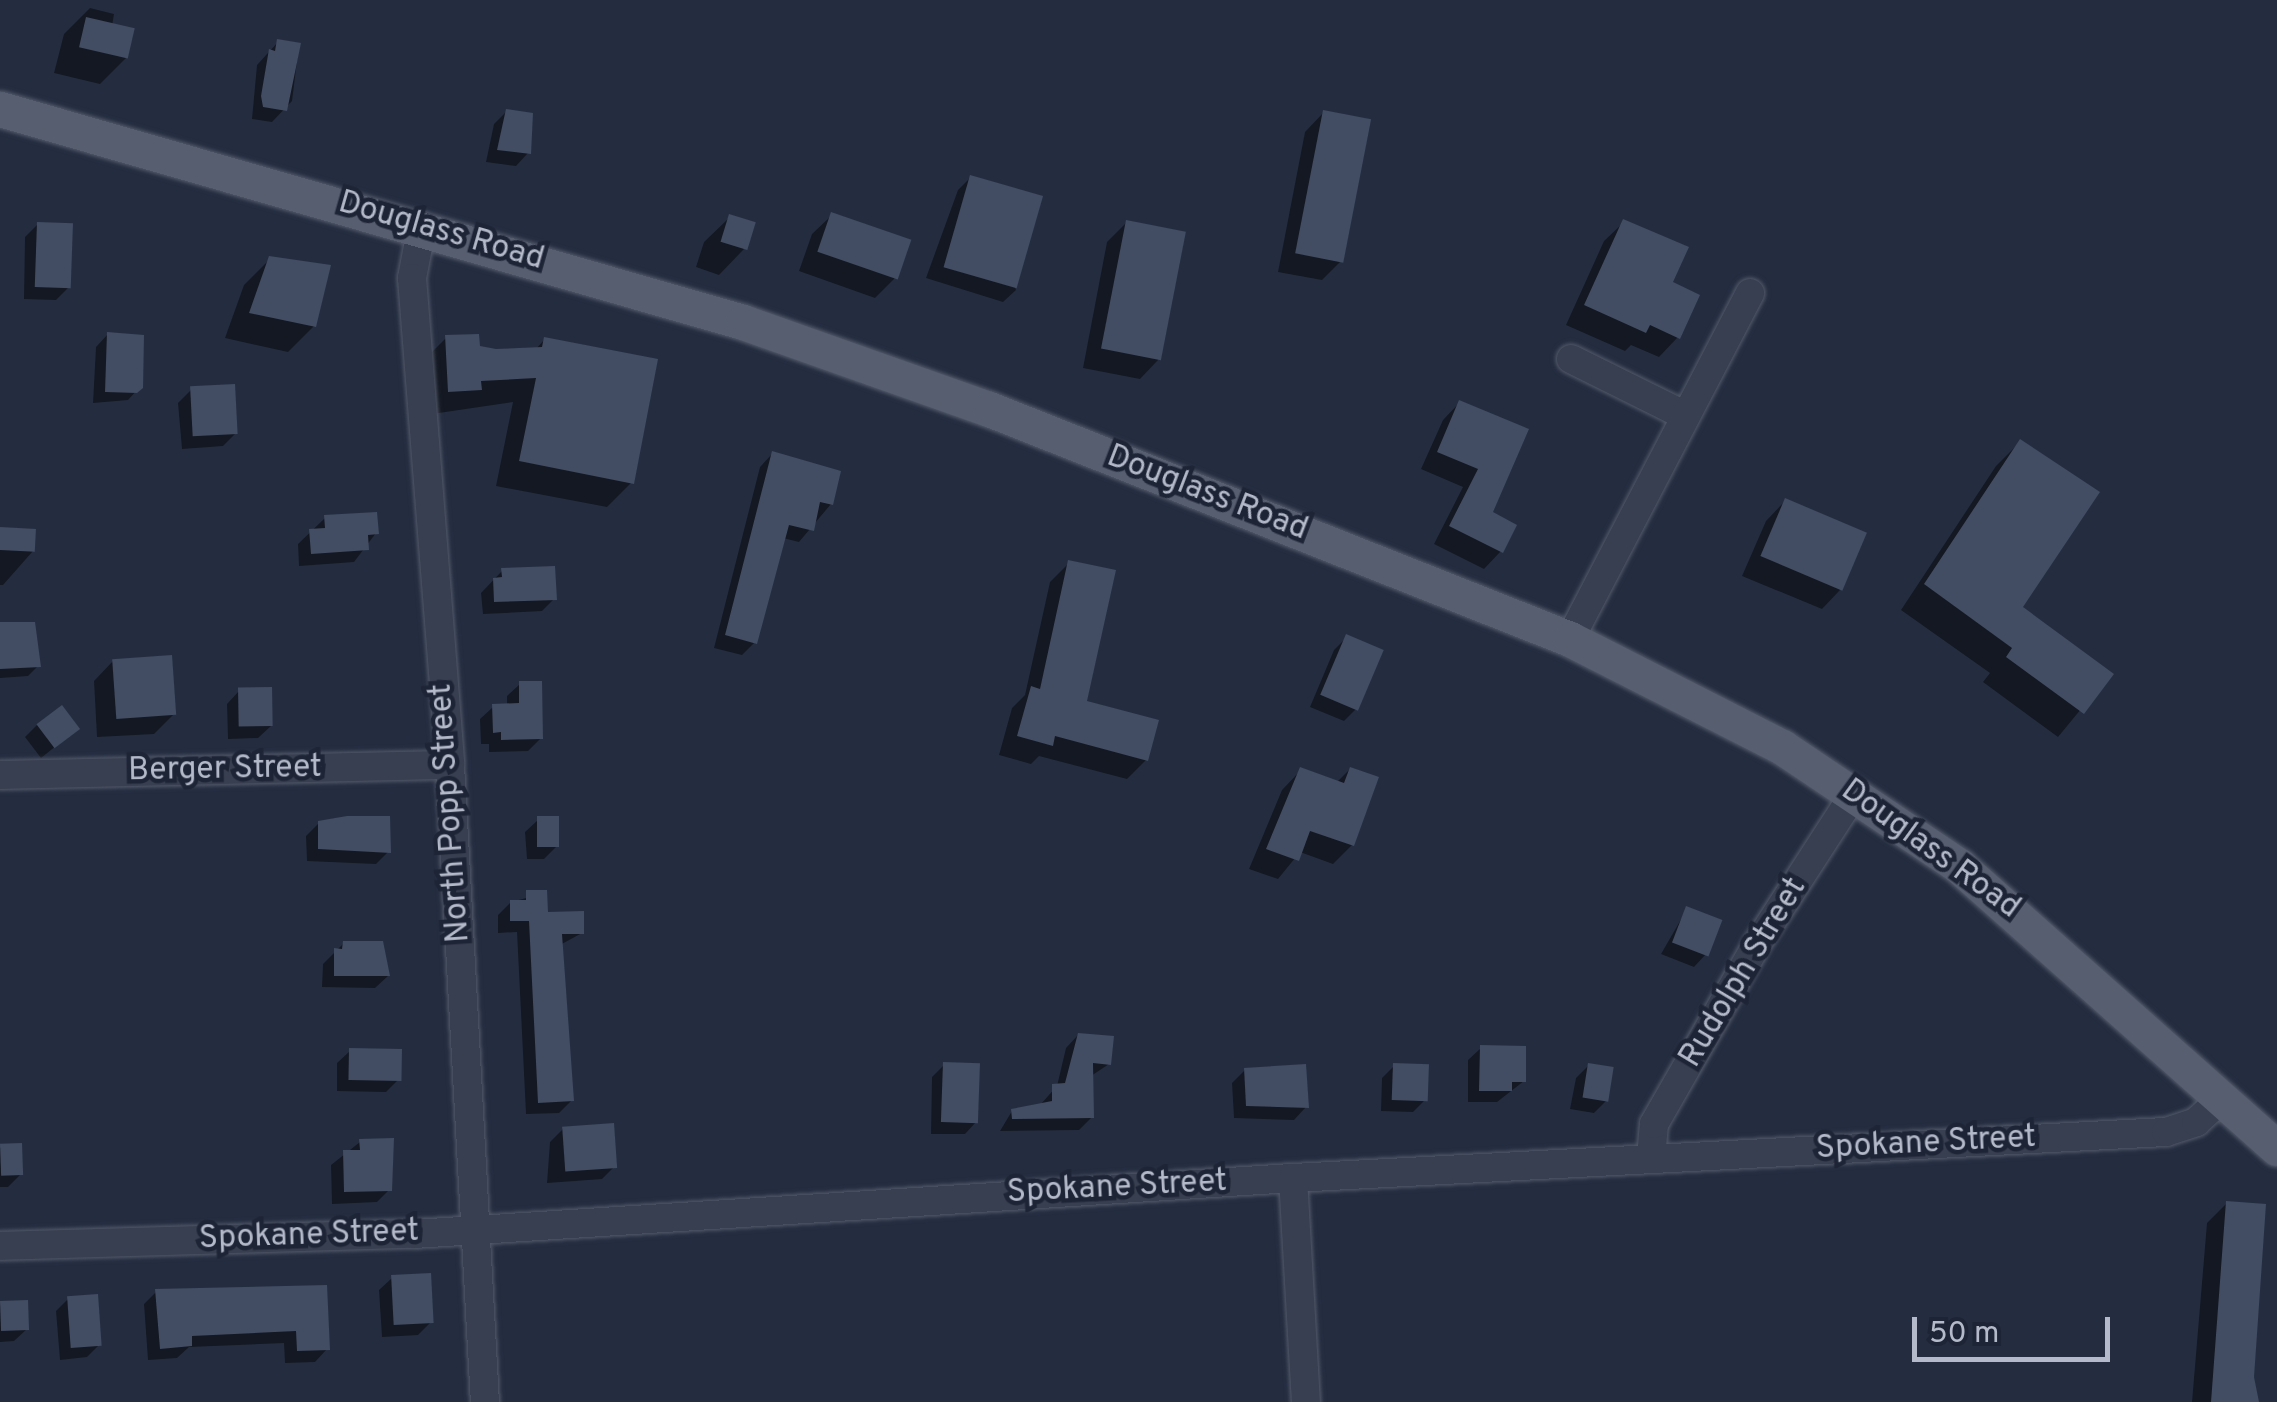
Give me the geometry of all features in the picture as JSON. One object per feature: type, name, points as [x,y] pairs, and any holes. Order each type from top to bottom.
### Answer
[{"type":"main road","name":"Douglass Road","points":[[0,109],[422,226],[829,351],[1570,639],[1701,702],[1854,794],[2018,912],[2277,1148]]},
{"type":"street","name":"North Popp Street","points":[[422,226],[412,278],[450,765],[485,1402]]},
{"type":"street","points":[[1570,639],[1750,293]]},
{"type":"street","points":[[1571,360],[1686,416]]},
{"type":"street","name":"Berger Street","points":[[0,775],[450,765]]},
{"type":"street","name":"Rudolph Street","points":[[1651,1158],[1652,1134],[1664,1108],[1757,944],[1854,794]]},
{"type":"street","name":"Spokane Street","points":[[0,1246],[414,1234],[476,1226],[1293,1178],[2166,1132],[2196,1122],[2223,1098]]},
{"type":"street","points":[[1293,1178],[1306,1402]]},
{"type":"building","points":[[86,17],[135,28],[128,58],[79,47]]},
{"type":"building","points":[[277,39],[301,43],[287,111],[263,107],[261,96],[269,49],[275,51]]},
{"type":"building","points":[[506,109],[533,113],[531,154],[497,150]]},
{"type":"building","points":[[1323,110],[1371,119],[1343,263],[1295,253]]},
{"type":"building","points":[[970,175],[1043,196],[1017,288],[944,267]]},
{"type":"building","points":[[831,212],[911,240],[898,279],[817,252]]},
{"type":"building","points":[[729,214],[756,222],[747,250],[721,242]]},
{"type":"building","points":[[1623,219],[1689,247],[1673,282],[1700,295],[1680,339],[1650,325],[1646,333],[1584,305]]},
{"type":"building","points":[[1126,220],[1186,232],[1161,360],[1101,349]]},
{"type":"building","points":[[37,222],[73,223],[71,288],[35,287]]},
{"type":"building","points":[[269,256],[331,265],[316,327],[249,313]]},
{"type":"building","points":[[107,332],[144,335],[143,388],[137,393],[105,392]]},
{"type":"building","points":[[479,334],[480,346],[496,349],[542,347],[544,337],[658,359],[634,484],[519,461],[536,378],[481,381],[482,390],[448,392],[445,335]]},
{"type":"building","points":[[235,384],[238,434],[193,436],[190,386]]},
{"type":"building","points":[[1459,400],[1529,429],[1493,512],[1517,525],[1503,553],[1449,526],[1478,469],[1437,452]]},
{"type":"building","points":[[2020,439],[2100,492],[2023,607],[2114,674],[2084,714],[2006,657],[2012,648],[1924,584]]},
{"type":"building","points":[[772,451],[841,471],[833,505],[820,502],[814,531],[789,525],[757,644],[725,635]]},
{"type":"building","points":[[1785,498],[1867,533],[1842,591],[1760,556]]},
{"type":"building","points":[[377,512],[379,534],[368,535],[369,550],[311,554],[309,529],[325,528],[324,515]]},
{"type":"building","points":[[0,527],[36,529],[35,552],[0,550]]},
{"type":"building","points":[[1068,560],[1116,570],[1087,701],[1159,720],[1148,761],[1055,736],[1053,746],[1017,736],[1031,686],[1040,689]]},
{"type":"building","points":[[555,566],[557,600],[494,602],[493,578],[502,577],[501,568]]},
{"type":"building","points":[[0,622],[35,622],[41,667],[0,669]]},
{"type":"building","points":[[1346,634],[1384,650],[1358,711],[1320,695]]},
{"type":"building","points":[[172,655],[176,715],[116,719],[112,659]]},
{"type":"building","points":[[519,681],[542,681],[543,739],[501,740],[501,732],[493,733],[492,704],[519,703]]},
{"type":"building","points":[[272,687],[273,726],[239,727],[238,688]]},
{"type":"building","points":[[62,705],[80,729],[54,748],[36,724]]},
{"type":"building","points":[[1300,767],[1344,783],[1350,767],[1379,777],[1354,846],[1310,831],[1299,861],[1266,849]]},
{"type":"building","points":[[390,816],[391,853],[318,849],[318,821]]},
{"type":"building","points":[[537,816],[559,816],[559,847],[537,847]]},
{"type":"building","points":[[526,890],[547,890],[548,912],[584,911],[584,934],[562,934],[574,1101],[538,1103],[529,921],[510,921],[510,900],[526,900]]},
{"type":"building","points":[[1686,906],[1722,920],[1708,956],[1672,942]]},
{"type":"building","points":[[343,941],[383,941],[390,976],[334,976],[334,948],[342,949]]},
{"type":"building","points":[[1078,1033],[1114,1036],[1111,1065],[1093,1063],[1094,1118],[1012,1119],[1011,1109],[1052,1101],[1052,1084],[1065,1083]]},
{"type":"building","points":[[1480,1045],[1526,1046],[1526,1082],[1512,1082],[1512,1091],[1479,1091]]},
{"type":"building","points":[[349,1048],[402,1049],[401,1081],[348,1080]]},
{"type":"building","points":[[943,1062],[980,1063],[978,1123],[941,1122]]},
{"type":"building","points":[[1393,1063],[1429,1064],[1428,1101],[1392,1100]]},
{"type":"building","points":[[1588,1063],[1614,1067],[1608,1102],[1583,1098]]},
{"type":"building","points":[[1306,1064],[1309,1108],[1246,1106],[1244,1068]]},
{"type":"building","points":[[614,1123],[617,1168],[565,1172],[562,1127]]},
{"type":"building","points":[[394,1138],[392,1191],[344,1192],[343,1150],[360,1150],[359,1139]]},
{"type":"building","points":[[22,1143],[23,1175],[1,1176],[0,1144]]},
{"type":"building","points":[[2226,1201],[2266,1204],[2254,1377],[2259,1402],[2211,1402]]},
{"type":"building","points":[[431,1273],[434,1323],[394,1325],[391,1275]]},
{"type":"building","points":[[327,1285],[330,1350],[297,1351],[296,1331],[192,1336],[192,1346],[160,1349],[155,1289]]},
{"type":"building","points":[[98,1294],[102,1346],[71,1348],[67,1296]]},
{"type":"building","points":[[28,1300],[29,1330],[1,1331],[0,1301]]}]
